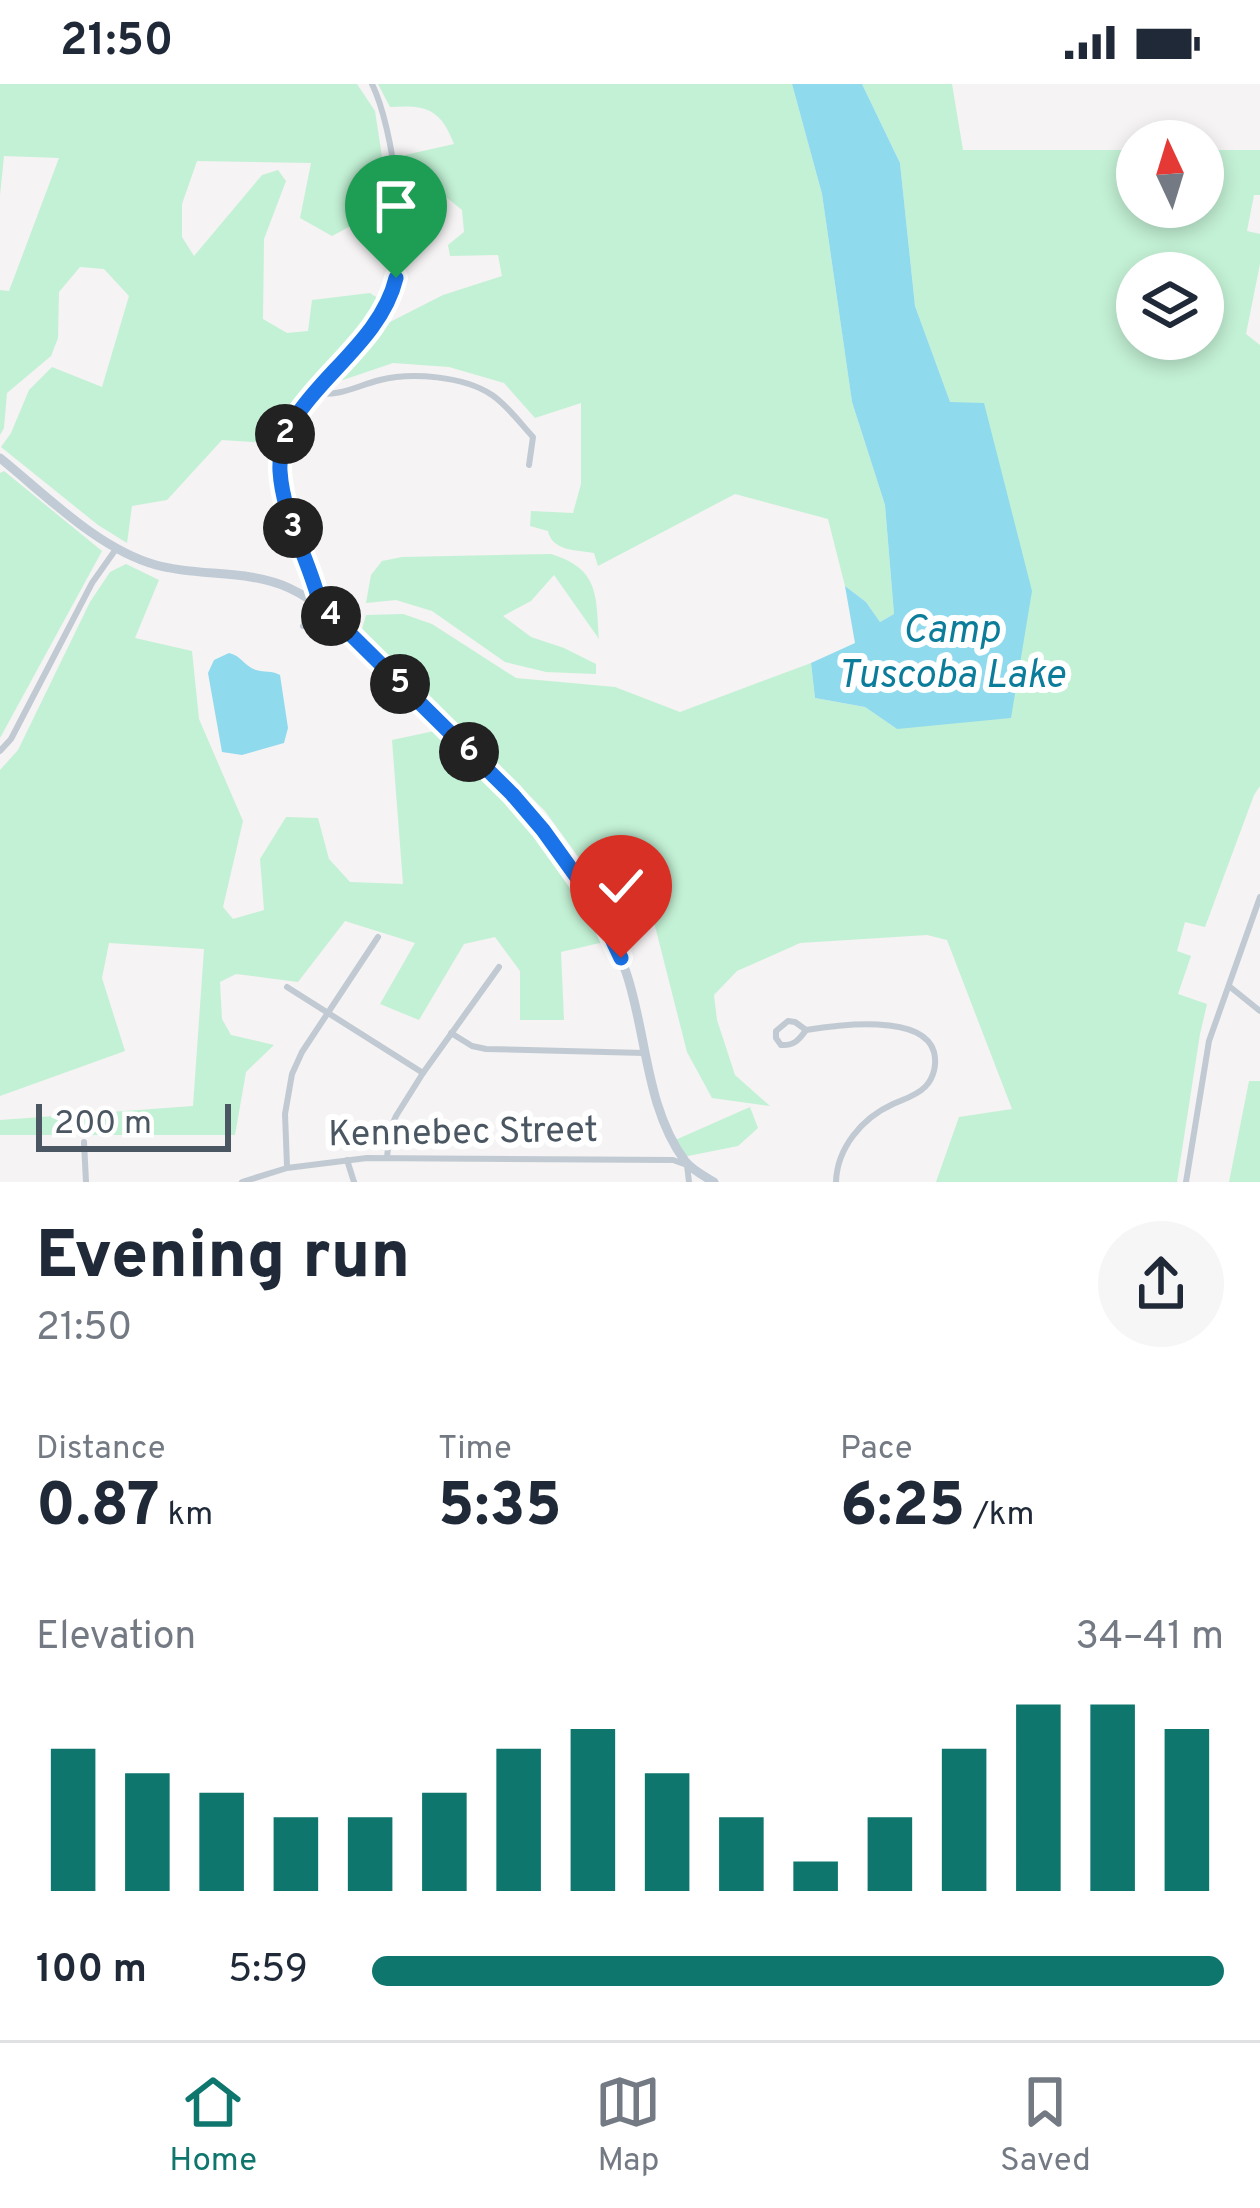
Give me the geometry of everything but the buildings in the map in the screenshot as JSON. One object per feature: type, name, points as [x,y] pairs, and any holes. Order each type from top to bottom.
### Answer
[{"type":"street","points":[[320,604],[292,526],[280,464],[285,433],[297,413],[372,330],[396,278],[393,160],[386,120],[372,84]]},
{"type":"street","points":[[315,393],[333,396],[412,374],[475,387],[492,395],[533,436],[529,465]]},
{"type":"street","points":[[0,458],[116,550],[170,568],[272,582],[320,604],[512,794],[559,848],[609,929],[634,996],[657,1103],[669,1133],[688,1165],[714,1182]]},
{"type":"street","points":[[0,751],[11,739],[92,584],[116,550]]},
{"type":"street","points":[[303,626],[320,604]]},
{"type":"street","points":[[1186,1182],[1209,1041],[1260,897]]},
{"type":"street","points":[[287,1168],[287,1090],[298,1059],[378,937]]},
{"type":"street","points":[[387,1159],[389,1130],[423,1073],[500,967]]},
{"type":"street","points":[[1229,986],[1260,1011]]},
{"type":"street","points":[[287,987],[423,1073]]},
{"type":"street","points":[[806,1030],[789,1046],[776,1039],[776,1030],[788,1022],[806,1030],[910,1028],[930,1044],[935,1059],[925,1087],[859,1129],[844,1148],[835,1181]]},
{"type":"street","points":[[452,1034],[486,1049],[647,1053]]},
{"type":"street","points":[[84,1142],[86,1182]]},
{"type":"street","name":"Kennebec Street","points":[[242,1182],[287,1168],[347,1160],[653,1159],[688,1165]]},
{"type":"street","points":[[347,1160],[354,1182]]},
{"type":"street","points":[[688,1165],[688,1182]]},
{"type":"green space","points":[[0,84],[357,84],[375,111],[392,221],[360,221],[332,236],[300,218],[311,163],[197,161],[182,204],[182,237],[194,256],[262,175],[278,170],[286,181],[264,239],[263,319],[287,333],[308,331],[312,300],[370,293],[382,301],[359,337],[305,389],[267,443],[222,440],[167,500],[132,506],[127,543],[1,447],[29,390],[52,367],[102,387],[129,296],[104,269],[80,267],[59,292],[58,338],[51,356],[7,393],[0,435],[0,290],[9,291],[59,158],[4,156],[0,195]]},
{"type":"green space","points":[[378,84],[792,84],[822,194],[852,402],[885,505],[894,614],[880,622],[866,602],[845,586],[828,519],[735,494],[598,566],[594,553],[566,548],[554,542],[548,531],[530,526],[531,511],[573,513],[581,484],[581,403],[535,418],[504,383],[449,367],[393,363],[340,381],[386,324],[443,295],[502,276],[498,255],[450,256],[448,245],[464,232],[462,210],[446,197],[430,168],[409,170],[405,155],[454,144],[443,123],[422,108],[390,107]]},
{"type":"green space","points":[[862,84],[952,84],[963,150],[1116,150],[1116,228],[1224,228],[1224,150],[1260,150],[1260,195],[1254,195],[1247,231],[1260,234],[1260,264],[1246,334],[1260,345],[1260,786],[1205,927],[1185,922],[1177,951],[1191,956],[1178,994],[1207,1004],[1177,1182],[936,1182],[959,1117],[1012,1109],[947,940],[927,935],[800,943],[737,971],[714,995],[717,1020],[735,1075],[770,1106],[712,1098],[687,1052],[655,926],[631,862],[593,877],[545,811],[362,629],[366,615],[403,614],[432,624],[516,678],[615,687],[680,712],[811,663],[815,698],[865,707],[897,729],[950,403],[915,306],[900,163]]},
{"type":"green space","points":[[4,471],[102,551],[0,738],[0,473]]},
{"type":"green space","points":[[551,554],[578,567],[592,585],[599,639],[554,575],[531,601],[503,616],[531,637],[596,664],[596,674],[546,672],[505,662],[432,611],[396,600],[366,603],[371,575],[382,561]]},
{"type":"green space","points":[[126,564],[159,580],[135,638],[192,651],[199,719],[243,821],[223,907],[233,919],[264,910],[260,859],[286,817],[318,818],[329,859],[350,882],[403,884],[392,740],[439,730],[552,854],[604,942],[561,952],[564,1020],[520,1020],[520,971],[495,937],[464,944],[419,1020],[380,1004],[415,943],[345,921],[298,982],[236,974],[220,982],[222,1019],[231,1035],[274,1045],[246,1072],[235,1135],[0,1135],[0,1120],[193,1106],[204,949],[109,943],[102,978],[125,1051],[0,1096],[0,770],[18,750],[90,602],[110,572]]},
{"type":"green space","points":[[1249,1081],[1260,1081],[1260,1182],[1229,1182]]},
{"type":"green space","points":[[750,1107],[758,1128],[738,1146],[683,1157],[673,1141]]},
{"type":"water","name":"Camp Tuscoba Lake","points":[[792,84],[862,84],[900,163],[915,306],[950,402],[984,403],[1032,591],[1011,718],[897,729],[865,707],[815,698],[811,663],[855,643],[845,586],[866,602],[880,622],[894,614],[885,505],[852,402],[822,194]]},
{"type":"water","points":[[229,653],[252,668],[280,675],[288,728],[284,743],[242,755],[222,752],[208,673],[214,660]]},
{"type":"route","points":[[396,278],[372,330],[297,413],[285,433],[280,472],[292,526],[320,604],[543,830],[594,901],[621,958]]}]
